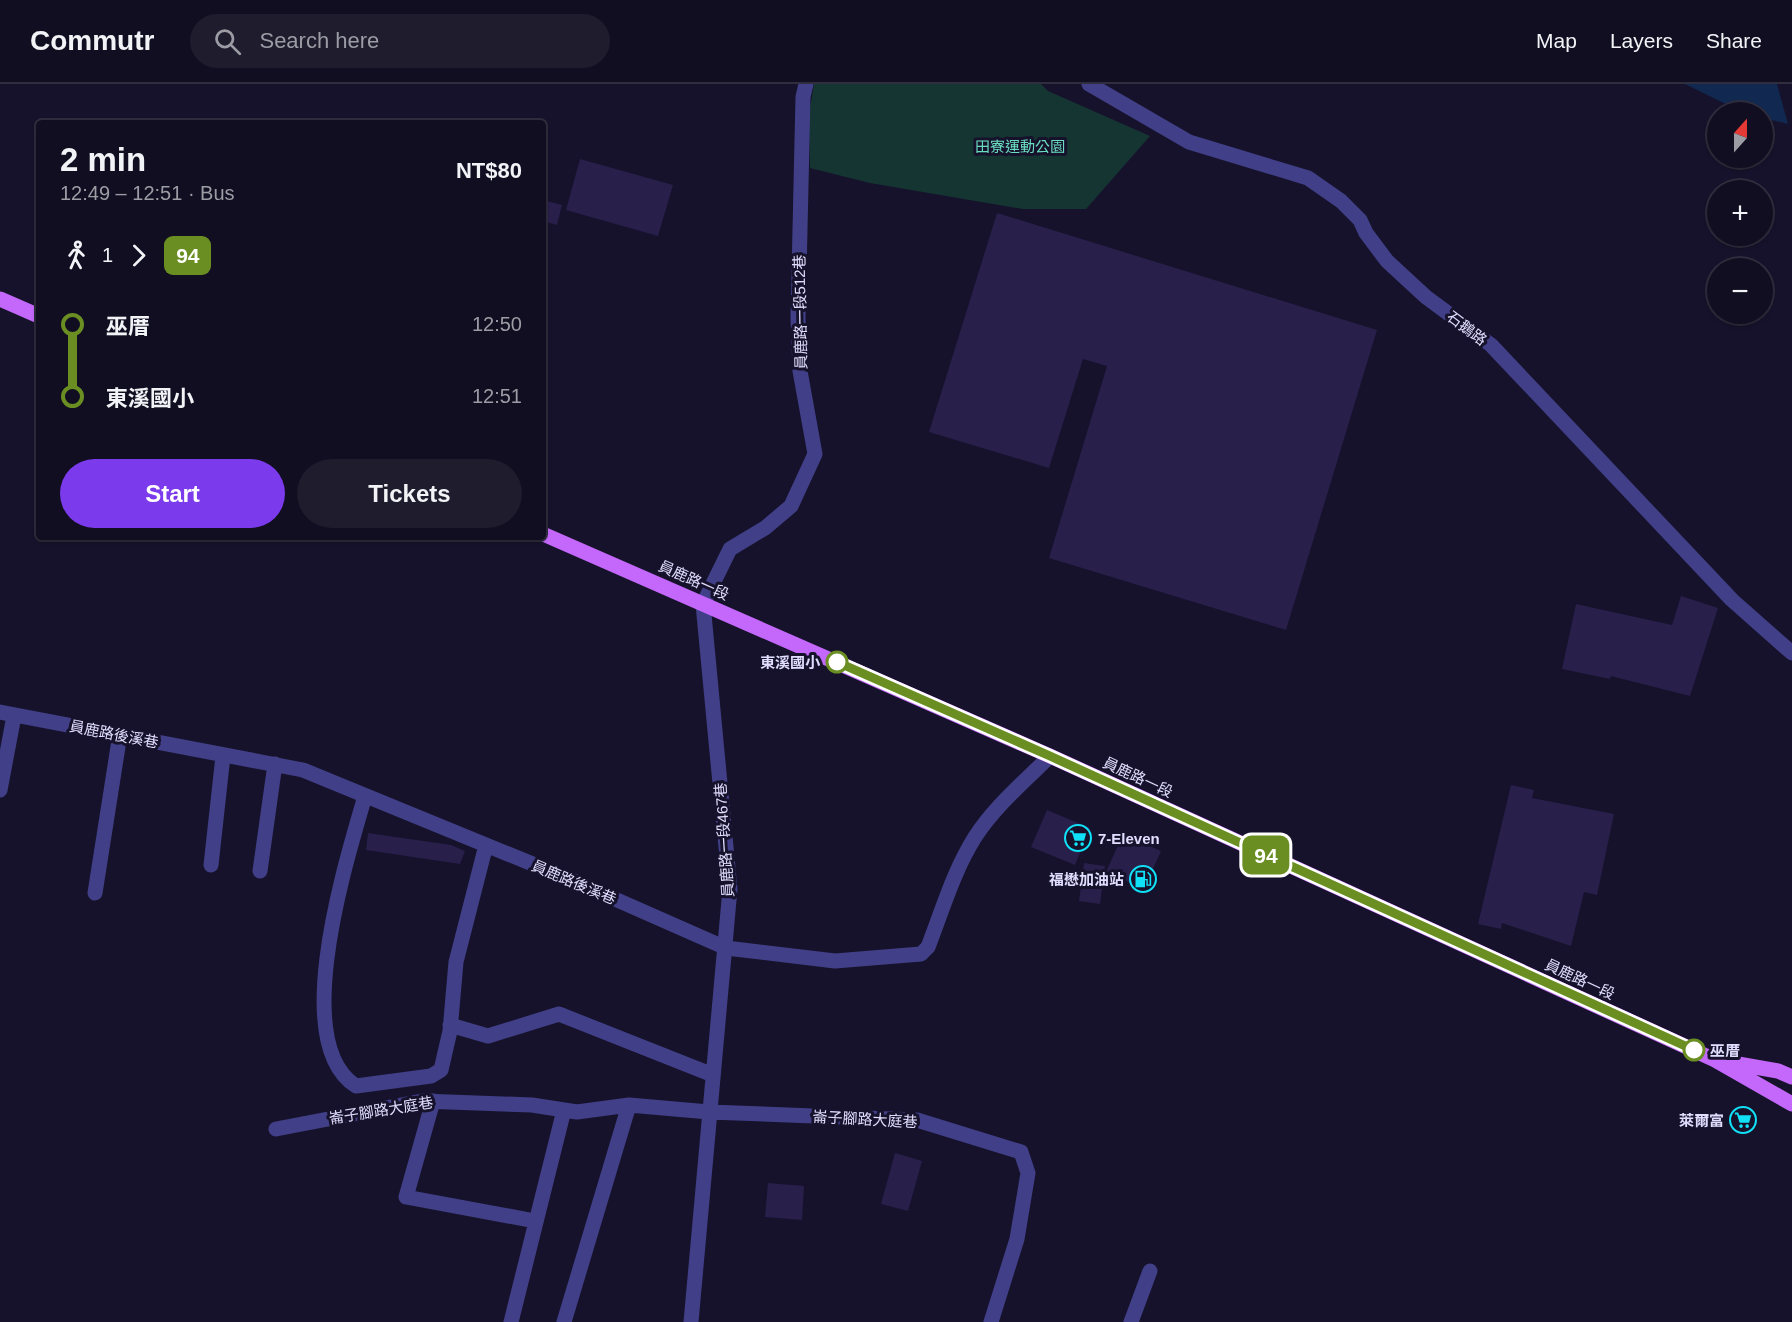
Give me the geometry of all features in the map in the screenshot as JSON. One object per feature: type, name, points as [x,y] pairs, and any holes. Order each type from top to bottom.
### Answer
[{"type":"main road","points":[[0,299],[36,315]]},
{"type":"main road","name":"員鹿路一段","points":[[546,535],[1050,756],[1715,1060],[1792,1104]]},
{"type":"main road","name":"員鹿路一段","points":[[1715,1060],[1778,1071],[1792,1077]]},
{"type":"street","name":"員鹿路一段512巷","points":[[703,604],[730,549],[765,528],[791,506],[815,454],[800,371],[798,318],[803,97],[806,84]]},
{"type":"street","name":"石鵝路","points":[[1089,84],[1189,142],[1308,178],[1341,201],[1360,220],[1366,233],[1387,261],[1426,297],[1491,345],[1732,600],[1792,653]]},
{"type":"street","name":"員鹿路一段467巷","points":[[703,604],[730,889],[709,1112]]},
{"type":"street","name":"員鹿路後溪巷","points":[[7,714],[303,770],[486,845],[726,948],[836,961],[921,954],[928,947],[950,891],[975,838],[1001,805],[1050,756]]},
{"type":"street","points":[[0,790],[7,714]]},
{"type":"street","points":[[95,893],[120,734]]},
{"type":"street","points":[[211,865],[223,756]]},
{"type":"street","points":[[260,871],[275,764]]},
{"type":"street","points":[[365,796],[343,873],[327,951],[323,1005],[332,1059],[344,1078],[356,1086],[431,1076],[441,1070],[450,1025],[456,962],[486,845]]},
{"type":"street","points":[[450,1025],[488,1036],[559,1014],[713,1075]]},
{"type":"street","points":[[433,1101],[406,1197],[535,1221]]},
{"type":"street","name":"崙子腳路大庭巷","points":[[276,1129],[433,1101],[532,1105],[577,1112],[629,1105],[709,1112],[917,1120],[1021,1152],[1028,1173],[1019,1228],[991,1322]]},
{"type":"street","points":[[564,1322],[629,1105]]},
{"type":"street","points":[[511,1322],[564,1110]]},
{"type":"street","points":[[691,1322],[709,1112]]},
{"type":"street","points":[[1131,1322],[1150,1271]]},
{"type":"green space","name":"田寮運動公園","points":[[814,84],[1041,84],[1048,91],[1150,136],[1086,209],[1023,209],[870,183],[810,168],[809,114]]},
{"type":"water","points":[[1685,84],[1777,84],[1788,124],[1773,120],[1773,102],[1722,102]]},
{"type":"building","points":[[580,159],[673,185],[658,236],[566,210]]},
{"type":"building","points":[[546,201],[562,205],[557,225],[546,222]]},
{"type":"building","points":[[997,213],[1377,330],[1286,630],[1049,558],[1107,366],[1083,359],[1049,468],[929,432]]},
{"type":"building","points":[[1681,596],[1718,608],[1690,696],[1611,676],[1610,679],[1562,669],[1576,604],[1672,625]]},
{"type":"building","points":[[1511,785],[1534,790],[1532,798],[1614,814],[1597,895],[1584,892],[1571,946],[1502,923],[1501,929],[1478,924]]},
{"type":"building","points":[[1047,810],[1090,828],[1075,865],[1031,847]]},
{"type":"building","points":[[368,833],[451,845],[465,851],[460,864],[366,850]]},
{"type":"building","points":[[1123,834],[1161,851],[1144,889],[1106,872]]},
{"type":"building","points":[[1084,863],[1105,866],[1100,904],[1079,901]]},
{"type":"building","points":[[895,1153],[922,1161],[908,1211],[881,1204]]},
{"type":"building","points":[[768,1183],[804,1186],[802,1220],[765,1217]]},
{"type":"bus line","name":"94","points":[[837,662],[1050,756],[1694,1050]]},
{"type":"place","name":"東溪國小","points":[[837,662]]},
{"type":"place","name":"7-Eleven","points":[[1078,838]]},
{"type":"place","name":"福懋加油站","points":[[1143,879]]},
{"type":"place","name":"巫厝","points":[[1694,1050]]},
{"type":"place","name":"萊爾富","points":[[1743,1120]]}]
